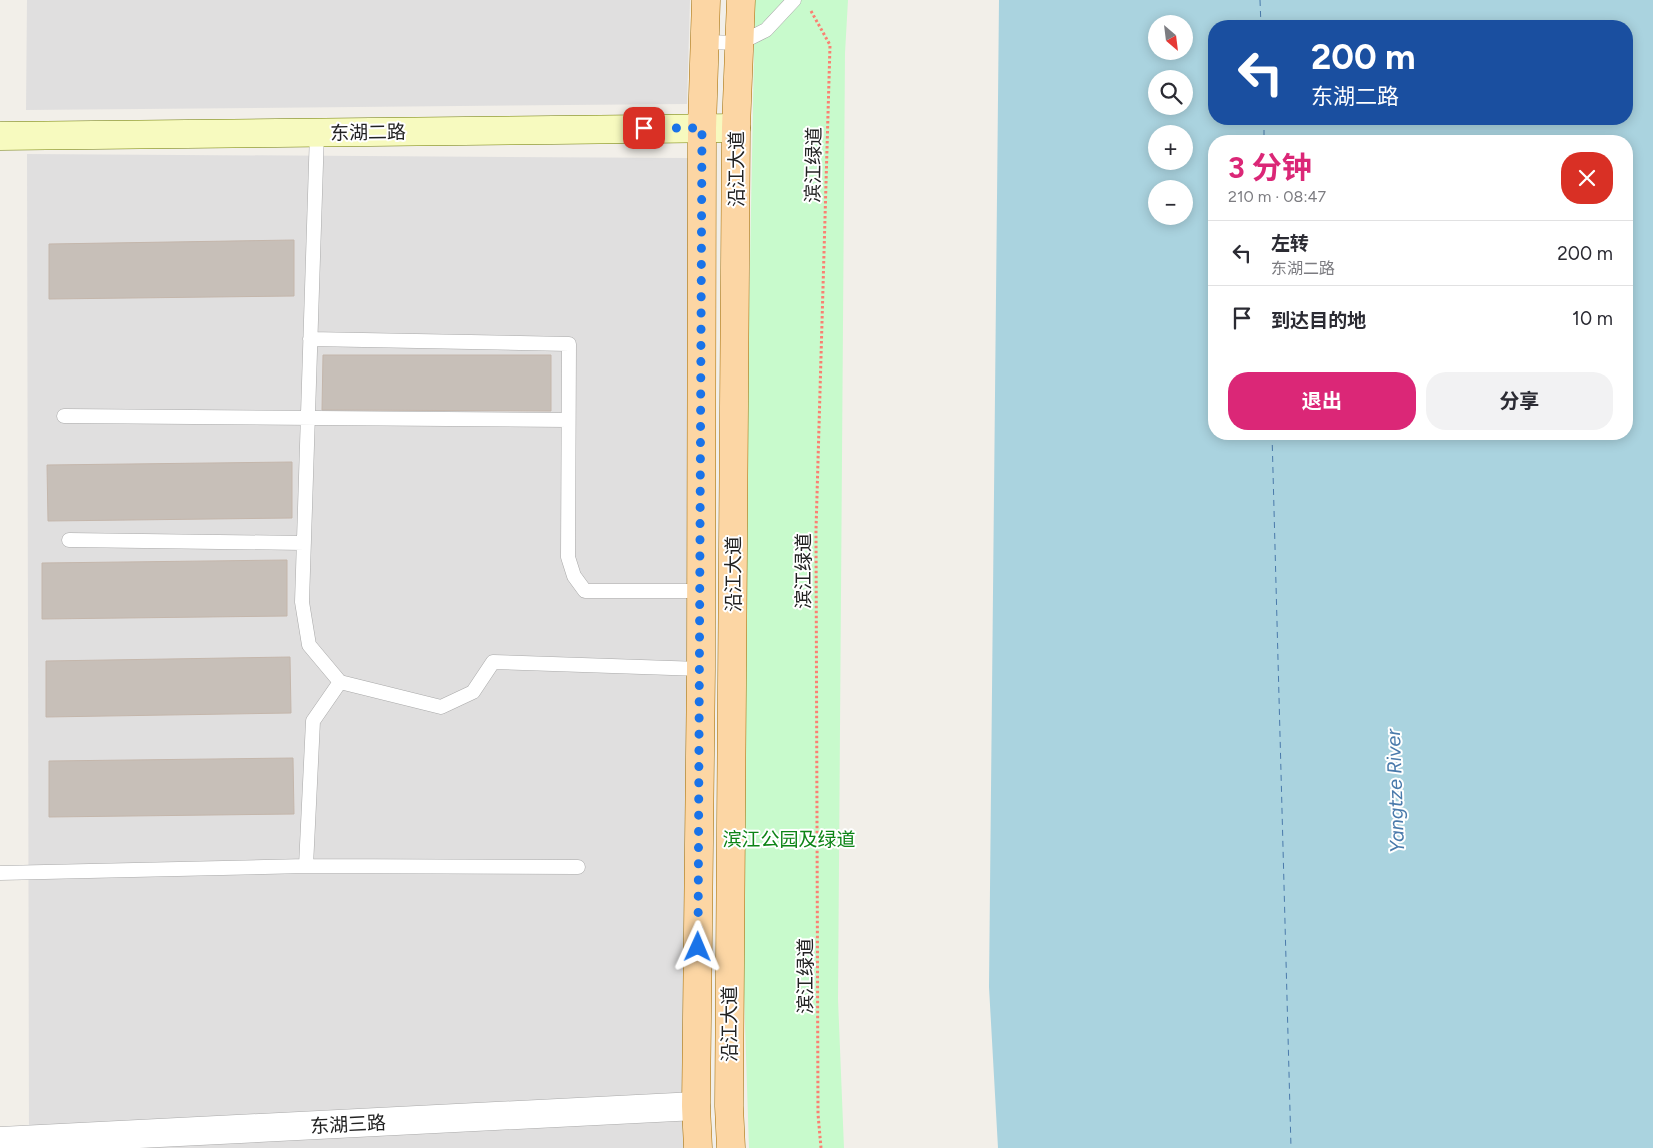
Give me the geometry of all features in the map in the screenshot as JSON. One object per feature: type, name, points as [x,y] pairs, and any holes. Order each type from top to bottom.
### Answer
[{"type":"main road","name":"沿江大道","points":[[698,1148],[696,1106],[701,669],[702,128],[706,0]]},
{"type":"main road","name":"沿江大道","points":[[731,1148],[729,1106],[736,128],[741,0]]},
{"type":"main road","name":"东湖二路","points":[[0,136],[736,128]]},
{"type":"street","name":"东湖三路","points":[[0,1141],[696,1106]]},
{"type":"lane","points":[[705,42],[740,43],[766,30],[794,0]]},
{"type":"lane","points":[[318,132],[302,602],[309,645],[340,682],[441,707],[473,692],[493,662],[701,669]]},
{"type":"lane","points":[[310,339],[569,344],[568,557],[574,576],[585,591],[700,591]]},
{"type":"lane","points":[[64,416],[568,420]]},
{"type":"lane","points":[[69,540],[304,543]]},
{"type":"lane","points":[[306,866],[313,720],[340,682]]},
{"type":"lane","points":[[0,873],[306,866],[578,867]]},
{"type":"path","name":"滨江绿道","points":[[808,8],[830,45],[816,530],[818,1114],[821,1148]]},
{"type":"shaded area","points":[[27,0],[690,0],[687,104],[26,110]]},
{"type":"shaded area","points":[[27,154],[688,158],[694,1148],[29,1148]]},
{"type":"green space","name":"滨江公园及绿道","points":[[755,0],[848,0],[845,53],[838,999],[844,1148],[749,1148],[739,839]]},
{"type":"water","name":"Yangtze River","points":[[999,0],[1653,0],[1653,1148],[998,1148],[989,987]]},
{"type":"building","points":[[294,240],[294,296],[49,299],[49,244]]},
{"type":"building","points":[[323,355],[551,355],[551,411],[322,410]]},
{"type":"building","points":[[292,462],[292,518],[48,521],[47,465]]},
{"type":"building","points":[[287,560],[287,616],[42,619],[42,563]]},
{"type":"building","points":[[290,657],[291,713],[46,717],[46,661]]},
{"type":"building","points":[[293,758],[294,814],[49,817],[49,761]]},
{"type":"ferry route","points":[[1260,0],[1261,20]]},
{"type":"ferry route","points":[[1264,125],[1264,135]]},
{"type":"ferry route","points":[[1272,440],[1291,1148]]},
{"type":"route","points":[[644,128],[702,128],[701,669],[698,947]]}]
